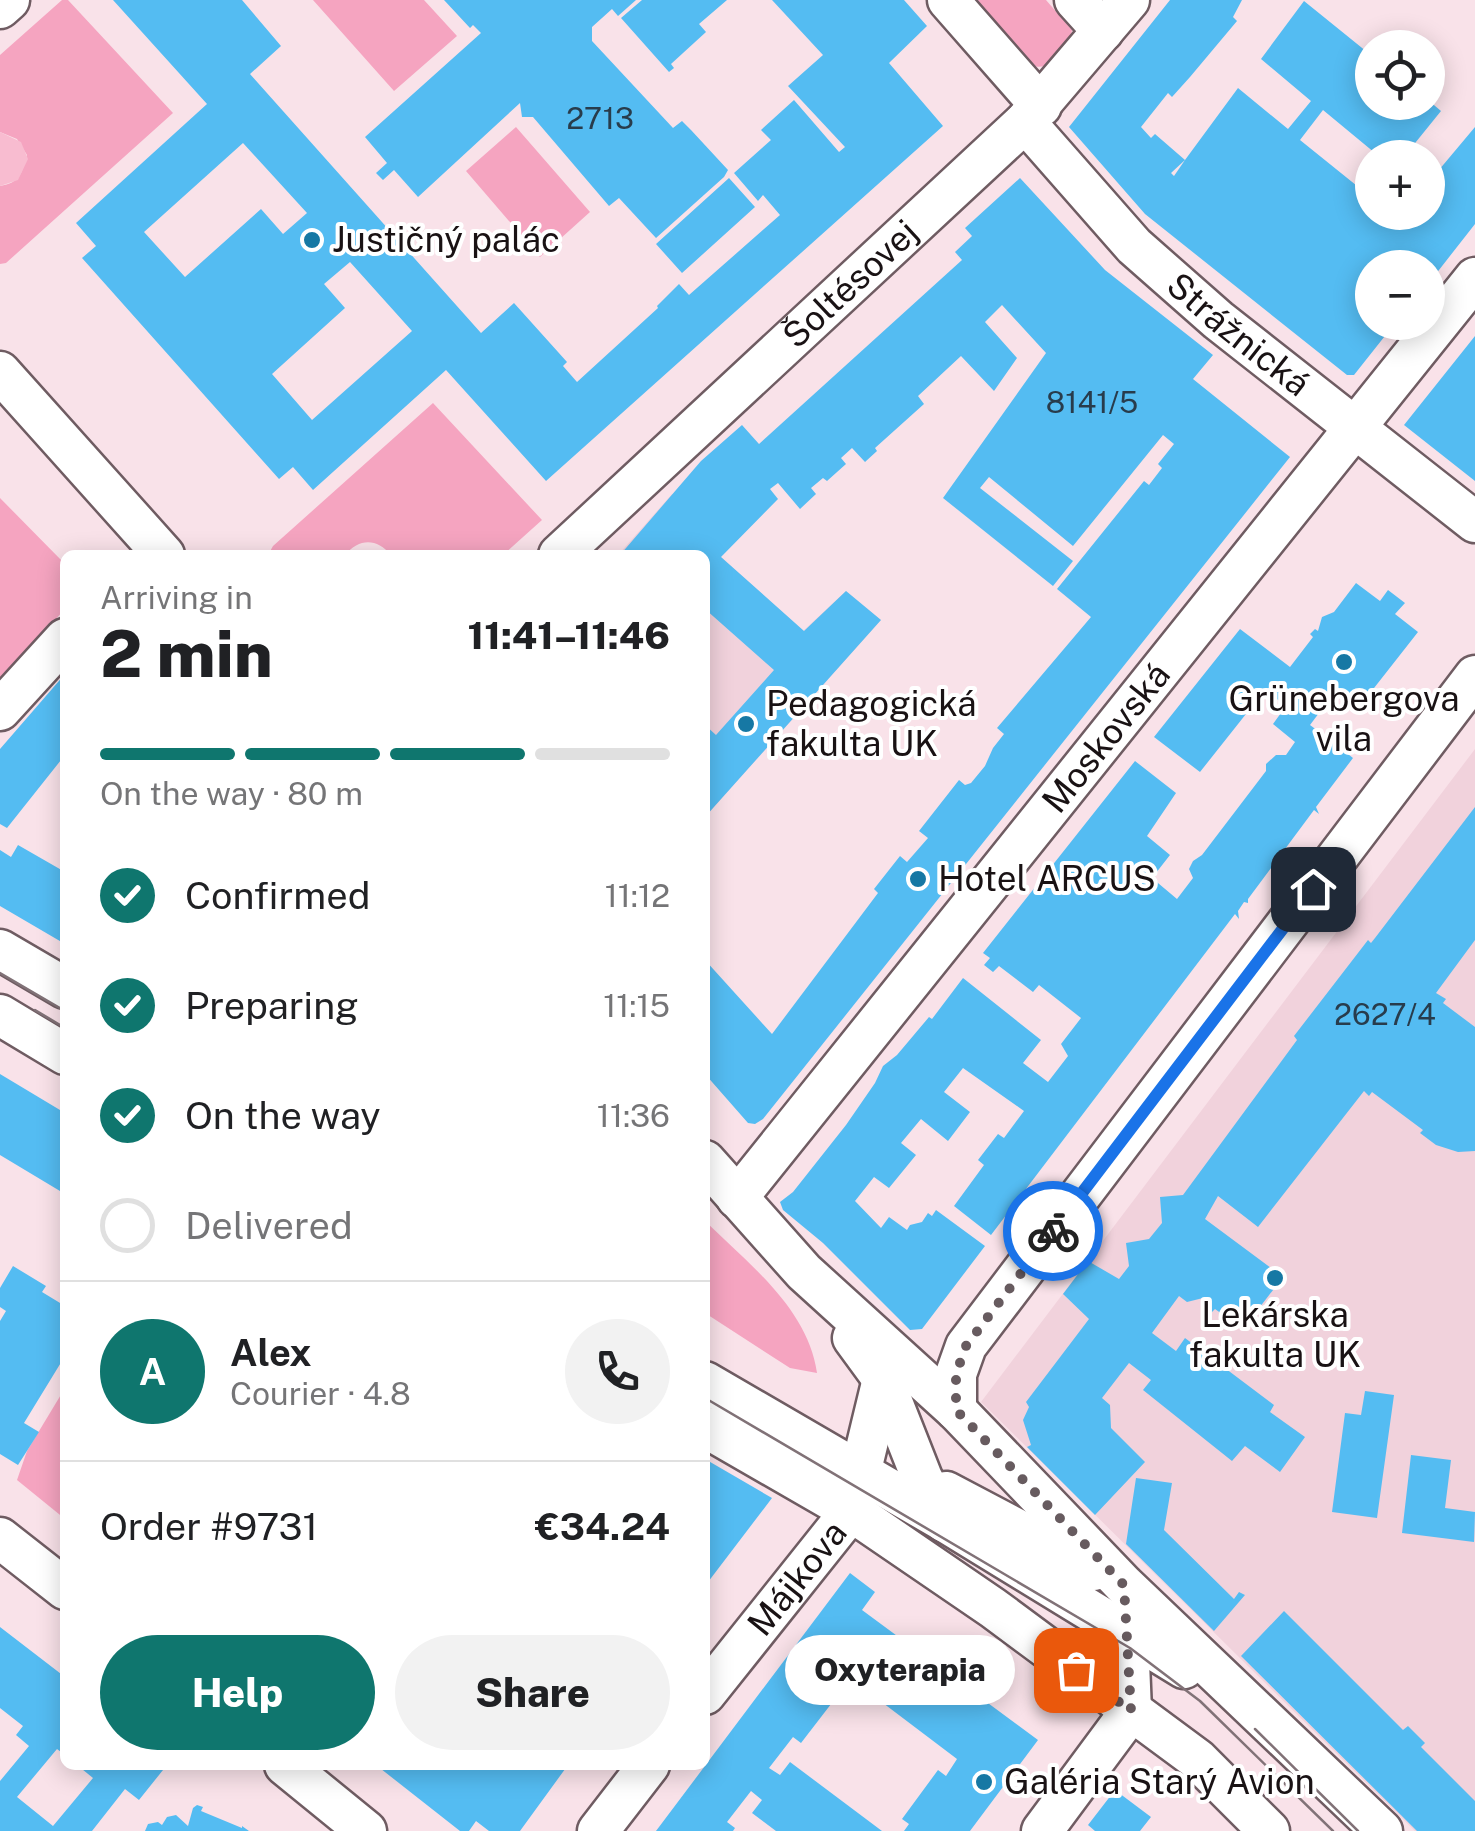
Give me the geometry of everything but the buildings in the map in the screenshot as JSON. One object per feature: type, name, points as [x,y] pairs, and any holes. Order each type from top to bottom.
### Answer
[{"type":"street","points":[[0,8],[9,0]]},
{"type":"street","name":"Strážnická","points":[[948,0],[1134,246],[1218,320],[1475,522]]},
{"type":"street","points":[[1075,0],[1104,31]]},
{"type":"street","name":"Šoltésovej","points":[[564,550],[1033,114],[1128,0]]},
{"type":"street","name":"Moskovská","points":[[737,1198],[1475,278]]},
{"type":"street","points":[[0,372],[157,550]]},
{"type":"street","points":[[0,710],[60,644]]},
{"type":"street","points":[[956,1410],[956,1374],[966,1346],[1475,676]]},
{"type":"street","points":[[0,950],[60,985]]},
{"type":"street","points":[[0,1015],[60,1051]]},
{"type":"street","points":[[710,1167],[804,1272],[956,1410],[1124,1585],[1382,1831]]},
{"type":"street","points":[[804,1272],[883,1379],[922,1478],[993,1608]]},
{"type":"street","points":[[710,1358],[859,1477],[993,1608],[1196,1759],[1270,1831]]},
{"type":"street","points":[[859,1477],[883,1379]]},
{"type":"street","points":[[710,1385],[859,1477],[944,1521],[1128,1632],[1194,1675],[1256,1729],[1289,1740]]},
{"type":"street","points":[[710,1428],[859,1477],[922,1478],[1124,1585]]},
{"type":"street","name":"Májkova","points":[[710,1687],[859,1477]]},
{"type":"street","points":[[0,1538],[60,1584]]},
{"type":"street","points":[[1050,1827],[1131,1711],[1124,1585]]},
{"type":"street","points":[[291,1770],[366,1831]]},
{"type":"street","points":[[598,1831],[645,1770]]},
{"type":"shaded area","points":[[62,0],[68,0],[173,113],[6,263],[0,264],[0,186],[19,176],[27,155],[17,139],[0,132],[0,55]]},
{"type":"shaded area","points":[[313,0],[424,0],[457,36],[394,91]]},
{"type":"shaded area","points":[[972,0],[1046,0],[1072,30],[1068,46],[1054,63],[1031,66]]},
{"type":"shaded area","points":[[516,127],[590,212],[540,257],[466,171]]},
{"type":"shaded area","points":[[0,132],[21,142],[28,159],[18,180],[0,186]]},
{"type":"shaded area","points":[[433,403],[542,520],[509,550],[386,550],[368,542],[350,550],[271,550]]},
{"type":"shaded area","name":"Pedagogická fakulta UK","points":[[672,494],[721,557],[803,631],[846,591],[881,620],[710,811],[710,550],[622,550]]},
{"type":"shaded area","points":[[0,498],[60,559],[60,614],[0,680]]},
{"type":"shaded area","name":"Lekárska fakulta UK","points":[[1475,749],[1475,1831],[1415,1831],[981,1402]]},
{"type":"shaded area","points":[[710,1226],[774,1289],[802,1328],[817,1373],[790,1368],[710,1316]]},
{"type":"shaded area","points":[[60,1396],[60,1515],[17,1480],[27,1451]]},
{"type":"tram line","points":[[0,973],[60,1008]]},
{"type":"tram line","points":[[35,1010],[60,1025]]},
{"type":"tram line","points":[[710,1401],[1130,1648],[1200,1701],[1333,1831]]},
{"type":"tram line","points":[[1255,1729],[1358,1831]]},
{"type":"way so far","points":[[1053,1231],[966,1346],[956,1374],[956,1410],[1124,1585],[1131,1711],[1076,1670]]},
{"type":"place","name":"Justičný palác","points":[[312,240]]},
{"type":"place","name":"Grünebergova vila","points":[[1344,662]]},
{"type":"place","name":"Pedagogická fakulta UK","points":[[746,724]]},
{"type":"place","name":"Hotel ARCUS","points":[[918,879]]},
{"type":"place","name":"Lekárska fakulta UK","points":[[1275,1278]]},
{"type":"place","name":"Oxyterapia","points":[[1076,1670]]},
{"type":"place","name":"Galéria Starý Avion","points":[[984,1782]]},
{"type":"route","points":[[1053,1231],[1313,889]]}]
